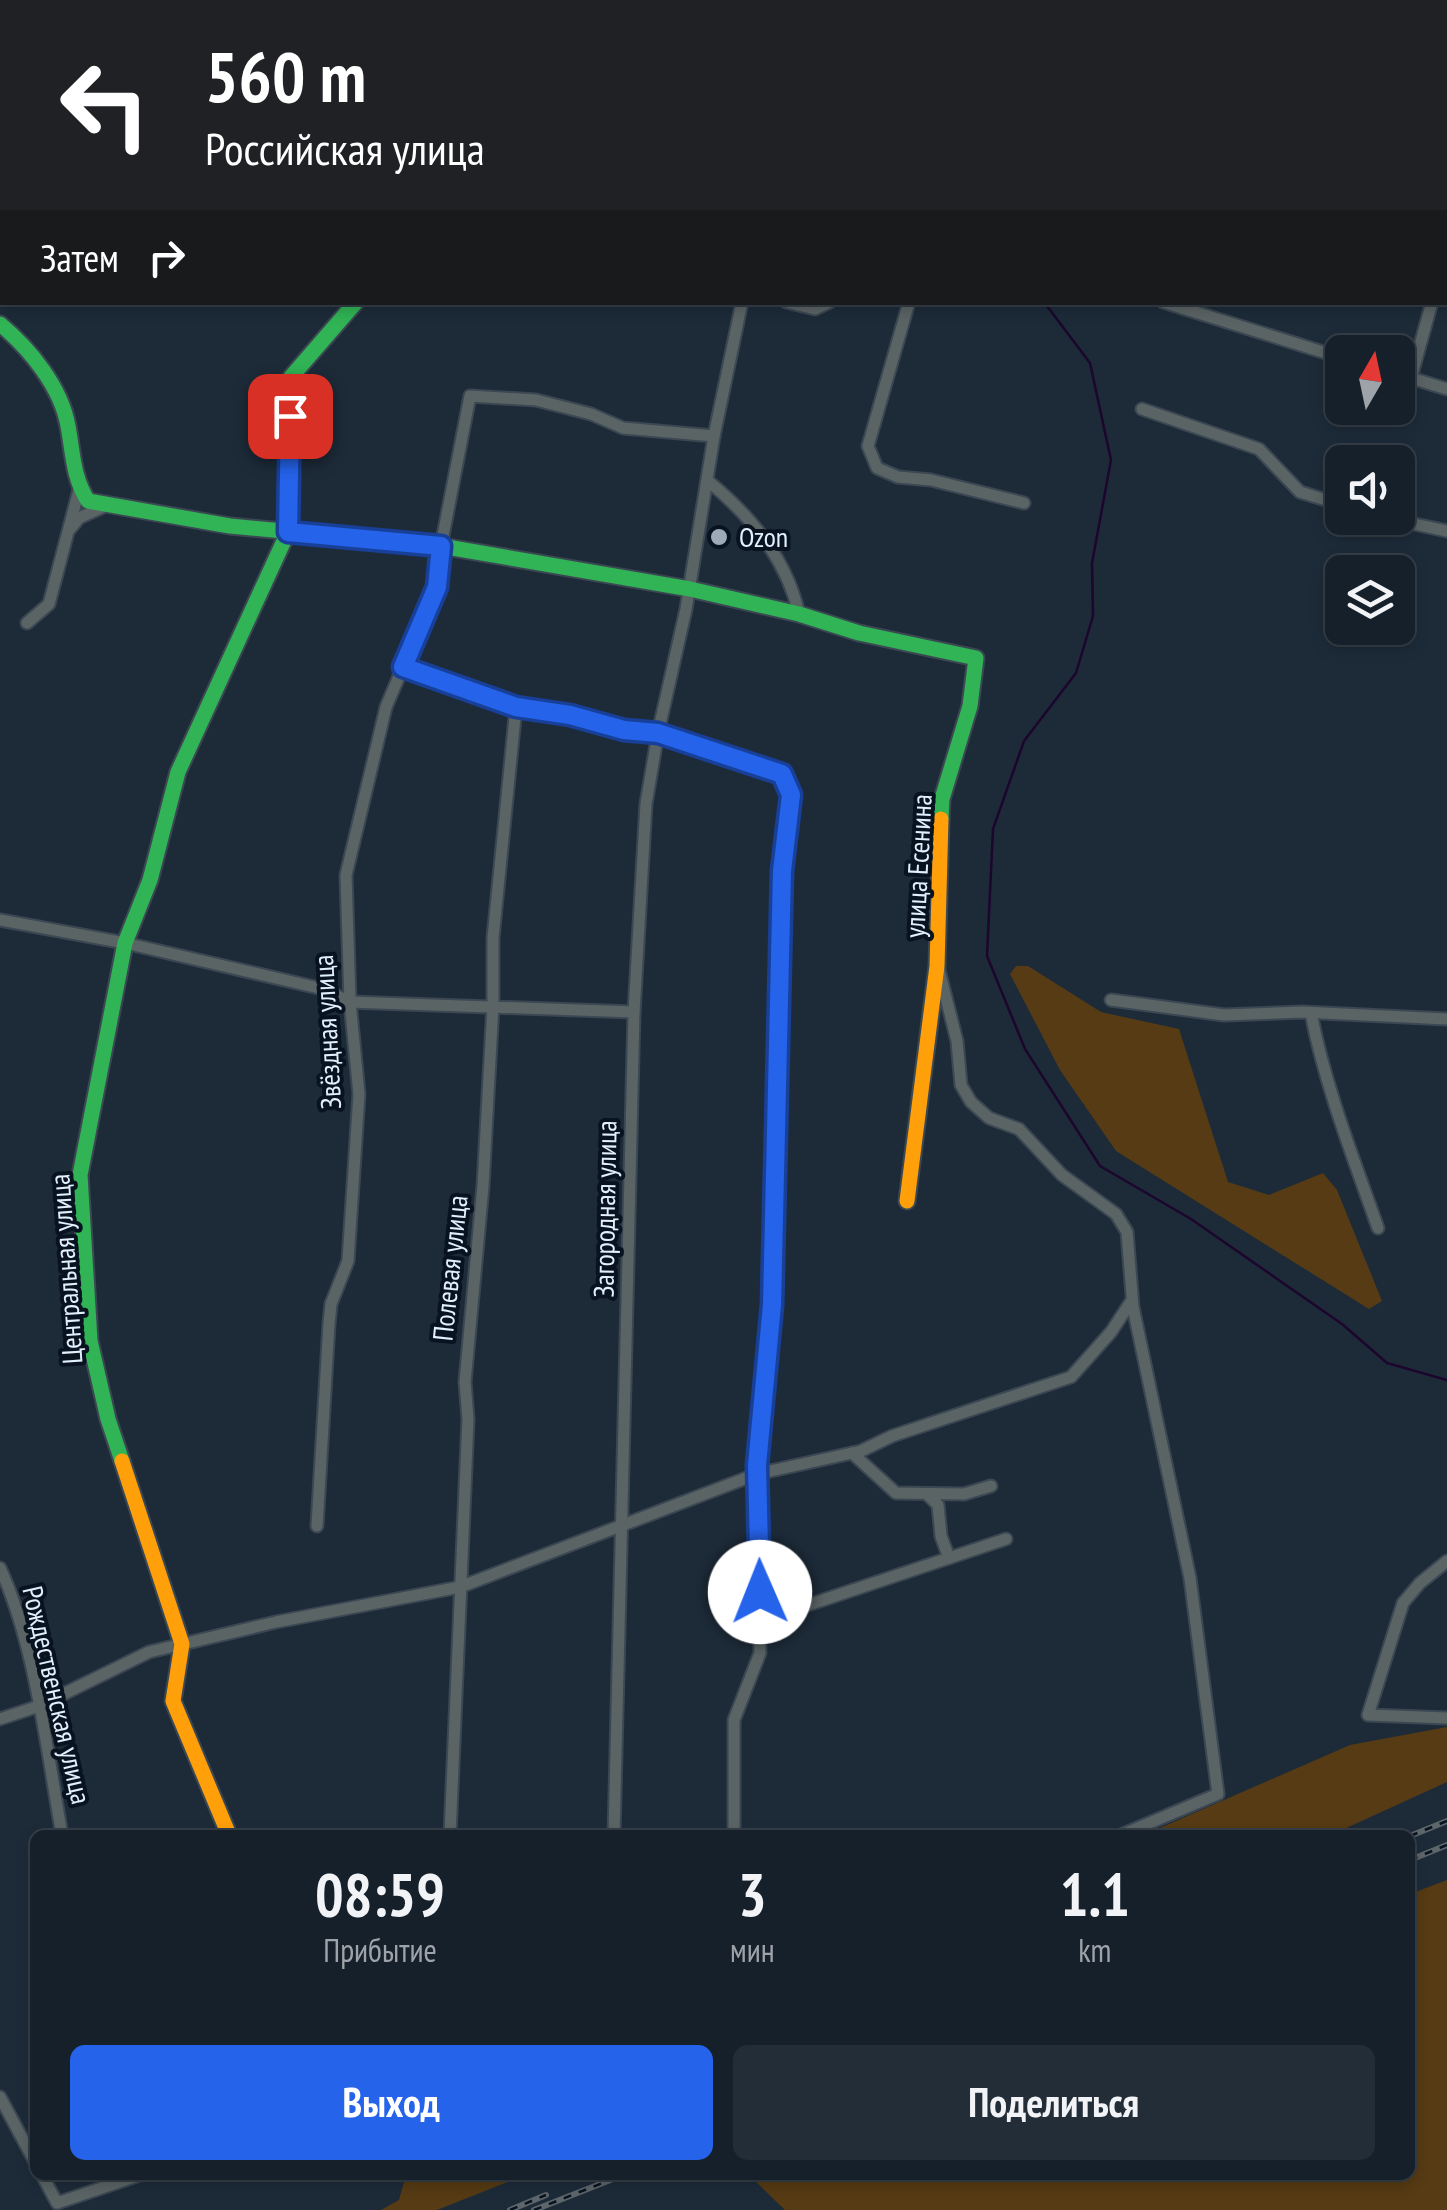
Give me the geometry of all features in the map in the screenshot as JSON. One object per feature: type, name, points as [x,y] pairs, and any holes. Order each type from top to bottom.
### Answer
[{"type":"street","points":[[288,532],[291,377],[353,305]]},
{"type":"street","points":[[690,590],[714,436],[741,305]]},
{"type":"street","points":[[798,305],[815,309],[824,305]]},
{"type":"street","points":[[908,305],[868,446],[877,468],[898,477],[931,480],[1024,503]]},
{"type":"street","points":[[1172,305],[1325,353]]},
{"type":"street","points":[[1415,367],[1431,305]]},
{"type":"street","points":[[0,324],[25,348],[65,410],[79,490],[49,604],[27,623]]},
{"type":"street","points":[[1415,379],[1447,389]]},
{"type":"street","points":[[441,546],[470,396],[536,400],[591,414],[623,428],[714,436]]},
{"type":"street","points":[[1142,410],[1259,450],[1300,492],[1325,500]]},
{"type":"street","points":[[708,481],[729,498],[770,546],[793,589],[798,614]]},
{"type":"street","name":"улица Есенина","points":[[79,490],[88,502],[103,506],[288,532],[441,546],[690,590],[976,658],[970,706],[942,799],[938,966],[906,1201]]},
{"type":"street","points":[[67,533],[78,518],[103,506]]},
{"type":"street","points":[[1415,525],[1447,532]]},
{"type":"street","name":"Центральная улица","points":[[227,1830],[173,1702],[182,1644],[108,1419],[90,1341],[80,1175],[124,942],[150,880],[178,772],[288,532]]},
{"type":"street","name":"Звёздная улица","points":[[317,1526],[329,1324],[331,1304],[348,1260],[357,1122],[358,1068],[350,1002],[346,876],[386,707],[437,587],[441,546]]},
{"type":"street","name":"Загородная улица","points":[[614,1830],[634,1012],[646,804],[690,590]]},
{"type":"street","points":[[403,667],[516,707],[570,715],[624,730],[658,733],[782,774],[791,795],[782,871],[772,1305],[757,1474],[760,1653],[734,1720],[734,1830]]},
{"type":"street","name":"Полевая улица","points":[[450,1830],[468,1418],[465,1382],[483,1186],[492,938],[516,707]]},
{"type":"street","points":[[0,920],[124,942],[323,989],[350,1002],[634,1012]]},
{"type":"street","points":[[938,966],[957,1041],[960,1085],[971,1102],[989,1118],[1019,1129],[1062,1175],[1116,1214],[1127,1232],[1132,1300],[1190,1578],[1218,1794],[1133,1830]]},
{"type":"street","points":[[1110,1000],[1224,1016],[1311,1013],[1447,1019]]},
{"type":"street","points":[[1311,1013],[1337,1109],[1378,1228]]},
{"type":"street","points":[[0,1719],[38,1706],[148,1652],[460,1587],[757,1474],[852,1453],[1071,1377],[1112,1332],[1132,1300]]},
{"type":"street","points":[[852,1453],[896,1493],[964,1494],[991,1486]]},
{"type":"street","points":[[928,1494],[938,1506],[940,1536],[950,1558]]},
{"type":"street","points":[[760,1621],[1006,1539]]},
{"type":"street","points":[[1447,1561],[1420,1583],[1403,1604],[1368,1715],[1447,1718]]},
{"type":"street","name":"Рождественская улица","points":[[0,1568],[13,1596],[61,1830]]},
{"type":"street","points":[[0,2098],[30,2153]]},
{"type":"street","points":[[45,2180],[57,2203],[125,2180]]},
{"type":"shaded area","points":[[1016,966],[1028,966],[1101,1012],[1179,1029],[1228,1182],[1269,1195],[1323,1173],[1337,1190],[1382,1301],[1369,1309],[1116,1151],[1060,1070],[1010,974]]},
{"type":"shaded area","points":[[1447,1727],[1447,1782],[1342,1830],[1155,1830],[1350,1745]]},
{"type":"shaded area","points":[[1447,1880],[1447,2210],[785,2210],[754,2180],[1415,2180],[1415,1892]]},
{"type":"shaded area","points":[[405,2180],[512,2180],[437,2210],[381,2210],[399,2200]]},
{"type":"waterway","points":[[1046,305],[1090,363],[1111,460],[1092,563],[1093,616],[1076,673],[1024,741],[993,829],[987,956],[1025,1049],[1100,1166],[1191,1219],[1342,1324],[1387,1363],[1447,1380]]},
{"type":"railway","points":[[1415,1834],[1447,1821]]},
{"type":"railway","points":[[1415,1858],[1447,1845]]},
{"type":"railway","points":[[534,2210],[610,2180]]},
{"type":"railway","points":[[510,2210],[546,2195]]},
{"type":"traffic: fast","points":[[122,1461],[90,1341],[80,1175],[125,943],[150,880],[178,772],[288,532],[291,377],[353,305]]},
{"type":"traffic: fast","points":[[0,324],[33,357],[59,397],[76,474],[88,501],[230,526],[441,546],[690,589],[799,614],[859,633],[976,658],[970,706],[942,799],[941,819]]},
{"type":"traffic: slow","points":[[907,1201],[937,966],[941,819]]},
{"type":"traffic: slow","points":[[122,1461],[182,1644],[173,1701],[227,1830]]},
{"type":"place","name":"Ozon","points":[[719,537]]},
{"type":"route","points":[[290,416],[288,532],[441,546],[437,587],[403,667],[516,707],[570,715],[624,730],[658,733],[750,763],[782,774],[791,795],[782,871],[772,1305],[757,1465],[760,1592]]}]
